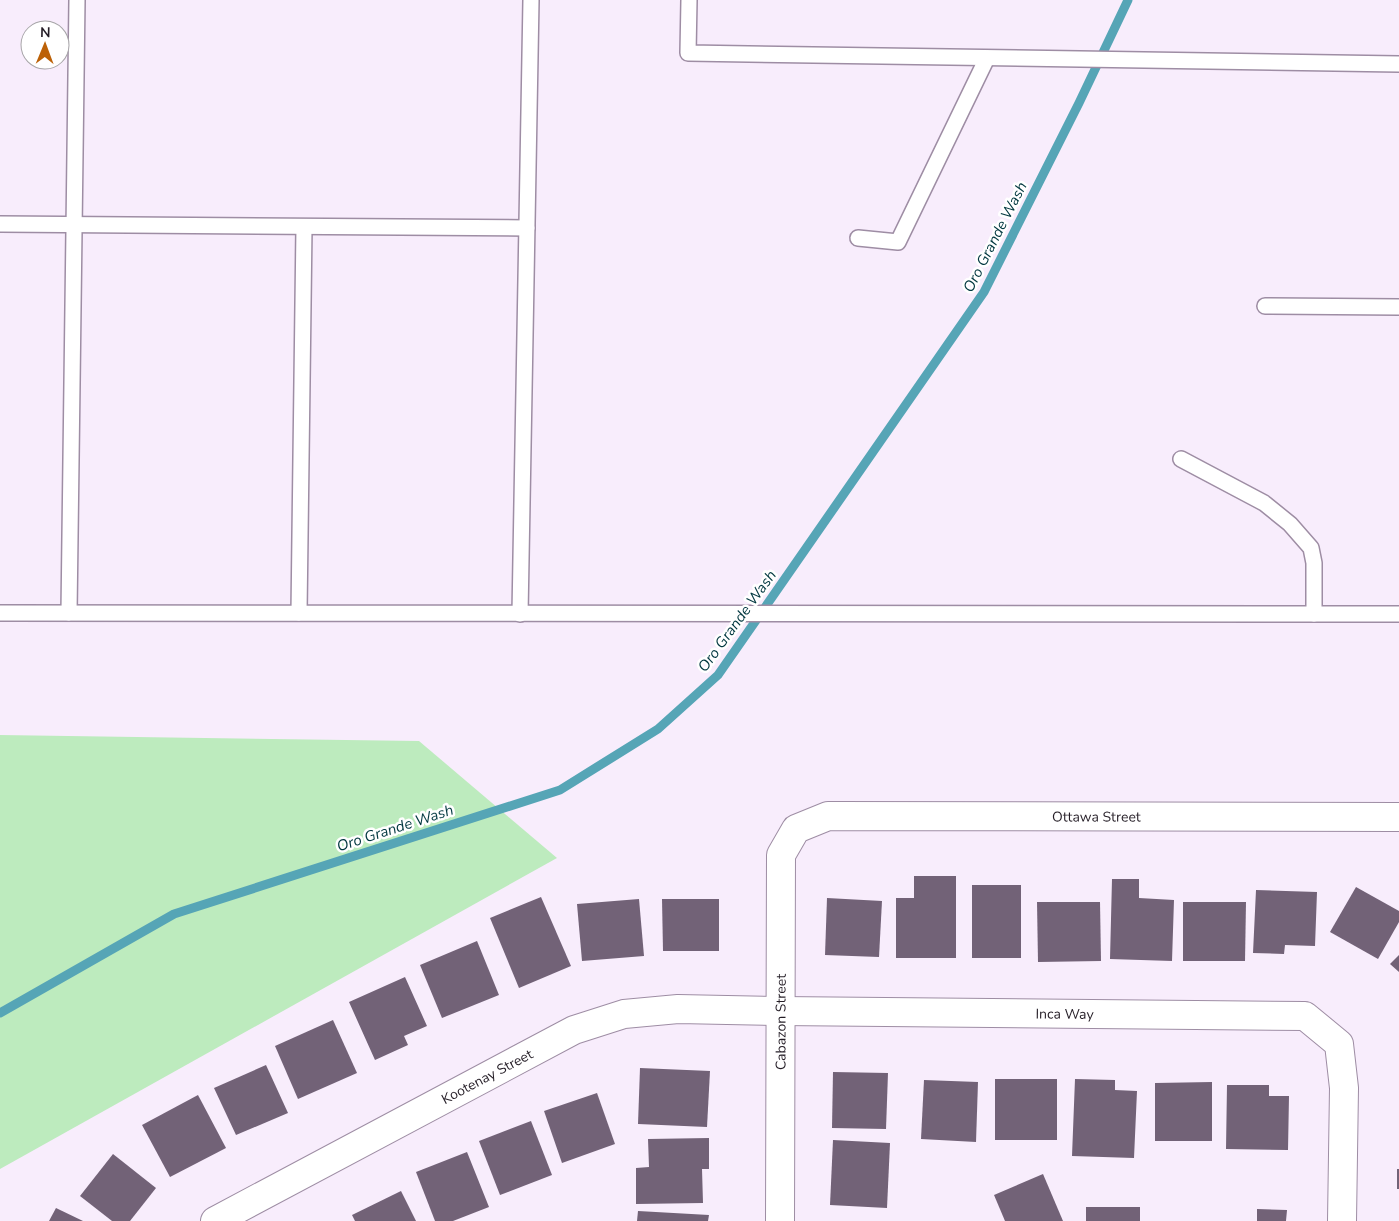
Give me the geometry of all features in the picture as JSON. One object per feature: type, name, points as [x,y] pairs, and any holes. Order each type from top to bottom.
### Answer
[{"type":"street","name":"Ottawa Street","points":[[796,829],[828,816],[1399,817]]},
{"type":"street","name":"Cabazon Street","points":[[780,1221],[781,855],[796,829]]},
{"type":"street","name":"Kootenay Street","points":[[215,1221],[574,1030],[624,1014],[678,1009],[780,1012]]},
{"type":"street","name":"Inca Way","points":[[780,1012],[1305,1016],[1340,1044],[1344,1088],[1342,1221]]},
{"type":"lane","points":[[69,613],[77,0]]},
{"type":"lane","points":[[520,614],[531,0]]},
{"type":"lane","points":[[688,0],[688,54],[1399,64]]},
{"type":"lane","points":[[858,238],[898,242],[987,58]]},
{"type":"lane","points":[[0,224],[527,228]]},
{"type":"lane","points":[[299,614],[304,227]]},
{"type":"lane","points":[[1265,306],[1399,307]]},
{"type":"lane","points":[[1181,459],[1264,503],[1290,524],[1311,548],[1314,563],[1314,614]]},
{"type":"lane","points":[[0,612],[299,614],[1399,614]]},
{"type":"green space","points":[[0,735],[419,741],[557,858],[0,1169]]},
{"type":"building","points":[[914,876],[956,876],[956,958],[896,958],[896,898],[914,898]]},
{"type":"building","points":[[1112,879],[1139,879],[1139,898],[1174,900],[1172,961],[1110,959]]},
{"type":"building","points":[[972,885],[1021,885],[1021,958],[972,958]]},
{"type":"building","points":[[1356,887],[1399,911],[1399,922],[1378,959],[1330,932]]},
{"type":"building","points":[[1256,890],[1317,892],[1315,946],[1285,945],[1284,954],[1253,953]]},
{"type":"building","points":[[541,897],[571,966],[519,988],[490,918]]},
{"type":"building","points":[[827,898],[882,901],[879,957],[825,955]]},
{"type":"building","points":[[639,899],[644,956],[582,961],[577,904]]},
{"type":"building","points":[[662,899],[719,899],[719,951],[663,951]]},
{"type":"building","points":[[1037,902],[1100,902],[1101,961],[1038,962]]},
{"type":"building","points":[[1183,902],[1246,902],[1245,961],[1183,961]]},
{"type":"building","points":[[477,941],[499,995],[442,1018],[420,965]]},
{"type":"building","points":[[1399,955],[1399,972],[1390,964]]},
{"type":"building","points":[[405,977],[427,1026],[404,1036],[408,1045],[375,1060],[349,1002]]},
{"type":"building","points":[[333,1020],[357,1073],[298,1099],[275,1046]]},
{"type":"building","points":[[266,1065],[288,1113],[236,1135],[214,1088]]},
{"type":"building","points":[[640,1068],[710,1071],[707,1127],[638,1124]]},
{"type":"building","points":[[833,1072],[888,1073],[886,1129],[832,1128]]},
{"type":"building","points":[[995,1079],[1057,1079],[1057,1140],[995,1140]]},
{"type":"building","points":[[1075,1079],[1115,1080],[1115,1090],[1137,1091],[1134,1158],[1072,1156]]},
{"type":"building","points":[[924,1080],[978,1082],[976,1142],[921,1139]]},
{"type":"building","points":[[1212,1082],[1212,1141],[1155,1141],[1155,1083]]},
{"type":"building","points":[[1227,1085],[1269,1085],[1269,1096],[1289,1096],[1288,1150],[1226,1149]]},
{"type":"building","points":[[597,1093],[615,1144],[562,1163],[544,1111]]},
{"type":"building","points":[[198,1095],[226,1148],[170,1177],[142,1125]]},
{"type":"building","points":[[531,1121],[552,1175],[500,1195],[479,1141]]},
{"type":"building","points":[[709,1138],[709,1169],[702,1169],[703,1203],[636,1204],[636,1168],[649,1167],[648,1139]]},
{"type":"building","points":[[833,1140],[890,1143],[887,1208],[830,1205]]},
{"type":"building","points":[[467,1152],[489,1207],[453,1221],[435,1221],[416,1172]]},
{"type":"building","points":[[113,1154],[156,1188],[130,1221],[112,1221],[80,1196]]},
{"type":"building","points":[[1397,1169],[1399,1169],[1399,1189],[1397,1189]]},
{"type":"building","points":[[1043,1174],[1063,1221],[1005,1221],[994,1195]]},
{"type":"building","points":[[401,1191],[416,1221],[355,1221],[352,1215]]},
{"type":"building","points":[[1086,1207],[1140,1207],[1140,1221],[1086,1221]]},
{"type":"building","points":[[56,1208],[83,1221],[49,1221]]},
{"type":"building","points":[[1257,1209],[1287,1210],[1286,1221],[1257,1221]]},
{"type":"building","points":[[638,1211],[709,1215],[708,1221],[637,1221]]},
{"type":"waterway","name":"Oro Grande Wash","points":[[0,1013],[174,914],[560,790],[658,729],[718,675],[984,292],[1079,103],[1128,0]]}]
